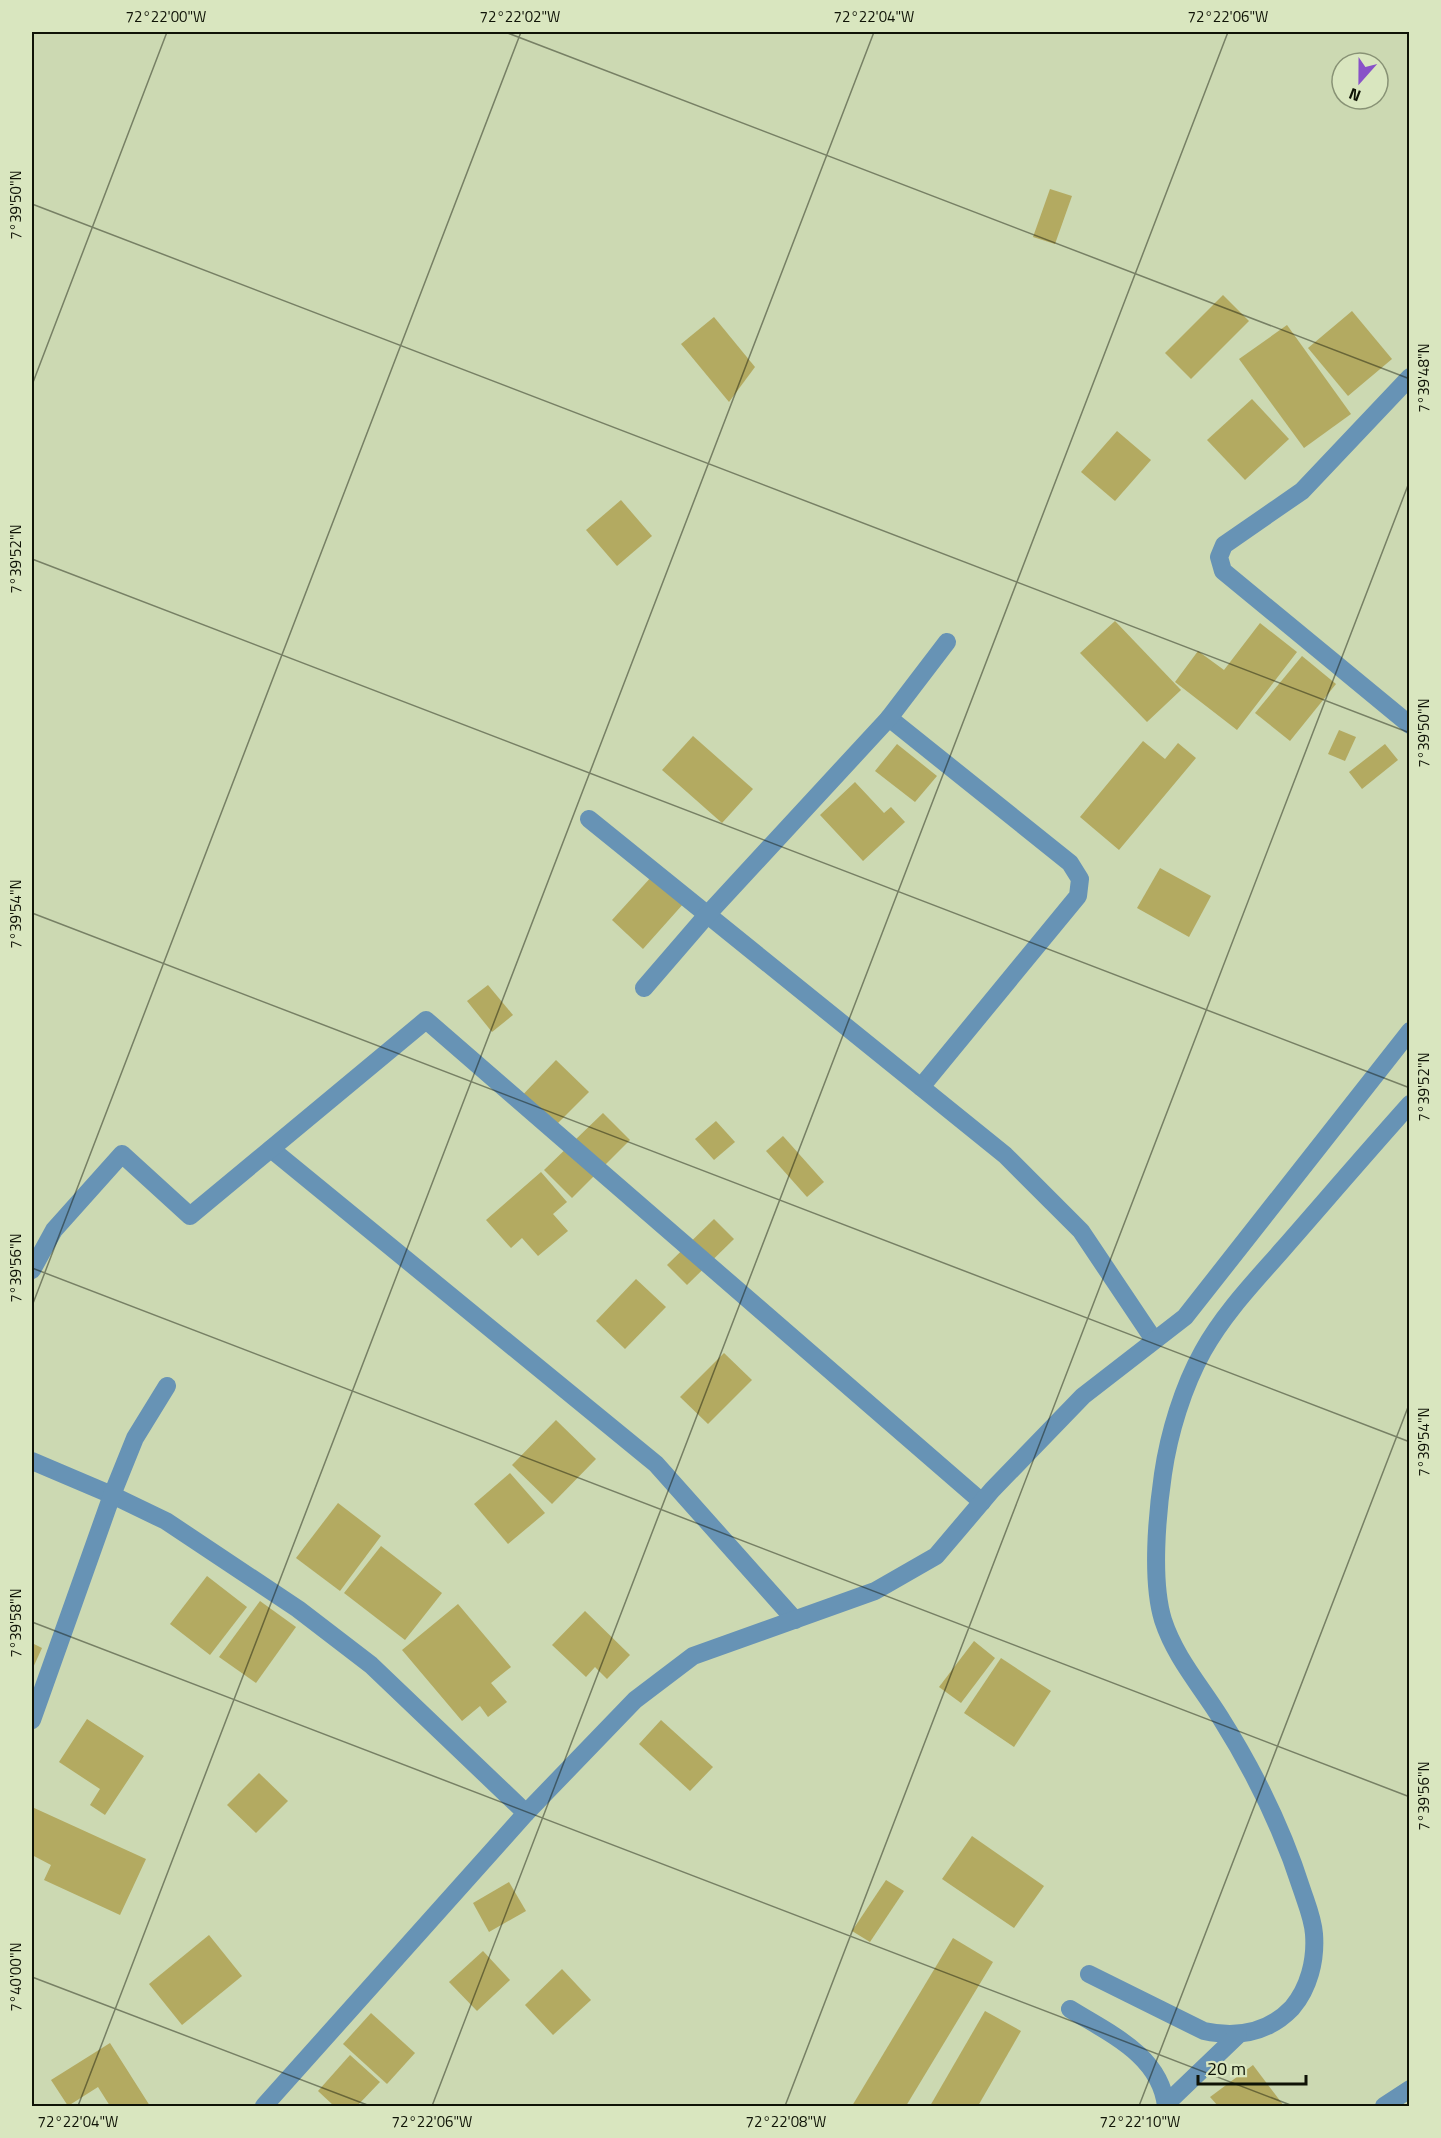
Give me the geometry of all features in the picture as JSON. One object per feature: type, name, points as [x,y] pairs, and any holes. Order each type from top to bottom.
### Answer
[{"type":"street","points":[[1410,377],[1302,491],[1224,545],[1219,557],[1223,571],[1410,725]]},
{"type":"street","points":[[644,988],[707,915],[889,718],[947,642]]},
{"type":"street","points":[[889,718],[1070,862],[1080,879],[1078,896],[921,1087]]},
{"type":"street","points":[[589,819],[1005,1155],[1081,1231],[1154,1340]]},
{"type":"street","points":[[32,1269],[54,1230],[122,1154],[190,1216],[426,1020],[982,1502]]},
{"type":"street","points":[[264,2106],[526,1813],[634,1700],[693,1656],[875,1591],[936,1556],[982,1502],[1083,1396],[1185,1317],[1410,1031]]},
{"type":"street","points":[[1089,1974],[1204,2031],[1221,2035],[1255,2032],[1271,2025],[1298,2001],[1306,1985],[1315,1950],[1314,1932],[1296,1870],[1256,1780],[1220,1716],[1184,1665],[1171,1642],[1162,1617],[1157,1565],[1158,1518],[1163,1472],[1174,1426],[1190,1378],[1203,1350],[1222,1319],[1410,1104]]},
{"type":"street","points":[[271,1149],[656,1464],[795,1620]]},
{"type":"street","points":[[32,1720],[112,1495],[135,1438],[167,1386]]},
{"type":"street","points":[[32,1461],[166,1521],[307,1616],[371,1665],[526,1813]]},
{"type":"street","points":[[1070,2009],[1142,2056],[1153,2069],[1161,2085],[1166,2105]]},
{"type":"street","points":[[1166,2105],[1238,2035]]},
{"type":"street","points":[[1384,2106],[1410,2089]]},
{"type":"building","points":[[1050,189],[1072,196],[1055,244],[1033,237]]},
{"type":"building","points":[[1223,295],[1249,321],[1191,379],[1165,353]]},
{"type":"building","points":[[1352,311],[1392,359],[1348,396],[1308,348]]},
{"type":"building","points":[[714,317],[755,367],[729,402],[681,344]]},
{"type":"building","points":[[1287,325],[1351,414],[1304,448],[1239,359]]},
{"type":"building","points":[[1252,399],[1289,439],[1245,480],[1207,440]]},
{"type":"building","points":[[1117,431],[1151,460],[1115,501],[1081,472]]},
{"type":"building","points":[[621,500],[652,536],[617,566],[586,530]]},
{"type":"building","points":[[1115,621],[1181,690],[1147,722],[1080,653]]},
{"type":"building","points":[[1260,623],[1297,652],[1237,730],[1175,682],[1198,651],[1224,670]]},
{"type":"building","points":[[1302,656],[1336,684],[1290,741],[1255,713]]},
{"type":"building","points":[[1339,730],[1356,737],[1345,761],[1328,754]]},
{"type":"building","points":[[693,736],[753,789],[722,823],[662,770]]},
{"type":"building","points":[[1143,741],[1165,759],[1178,743],[1196,758],[1119,850],[1080,817]]},
{"type":"building","points":[[897,744],[937,776],[915,802],[875,771]]},
{"type":"building","points":[[1385,744],[1398,760],[1362,789],[1349,772]]},
{"type":"building","points":[[855,782],[884,813],[891,807],[905,822],[863,861],[820,815]]},
{"type":"building","points":[[1160,868],[1211,896],[1189,937],[1137,908]]},
{"type":"building","points":[[653,875],[684,903],[643,949],[612,920]]},
{"type":"building","points":[[488,985],[513,1015],[492,1032],[467,1001]]},
{"type":"building","points":[[556,1060],[589,1092],[547,1134],[515,1103]]},
{"type":"building","points":[[603,1113],[630,1140],[572,1198],[544,1170]]},
{"type":"building","points":[[716,1121],[735,1142],[714,1160],[695,1139]]},
{"type":"building","points":[[783,1136],[824,1182],[807,1197],[766,1151]]},
{"type":"building","points":[[541,1172],[567,1202],[553,1214],[568,1231],[538,1256],[522,1238],[511,1248],[486,1220]]},
{"type":"building","points":[[714,1219],[734,1239],[687,1285],[667,1265]]},
{"type":"building","points":[[636,1279],[666,1307],[625,1349],[596,1321]]},
{"type":"building","points":[[724,1353],[752,1380],[708,1424],[680,1397]]},
{"type":"building","points":[[556,1420],[596,1459],[552,1504],[512,1465]]},
{"type":"building","points":[[510,1473],[545,1513],[508,1544],[474,1504]]},
{"type":"building","points":[[338,1503],[381,1536],[340,1591],[296,1558]]},
{"type":"building","points":[[381,1546],[442,1593],[405,1640],[344,1593]]},
{"type":"building","points":[[207,1576],[247,1607],[210,1655],[170,1624]]},
{"type":"building","points":[[260,1601],[296,1627],[256,1683],[219,1657]]},
{"type":"building","points":[[458,1604],[511,1667],[491,1683],[507,1702],[488,1717],[480,1706],[462,1721],[402,1650]]},
{"type":"building","points":[[585,1611],[630,1655],[607,1679],[595,1667],[586,1677],[552,1645]]},
{"type":"building","points":[[974,1641],[995,1658],[961,1703],[939,1687]]},
{"type":"building","points":[[32,1643],[42,1648],[32,1670]]},
{"type":"building","points":[[1001,1658],[1051,1691],[1014,1747],[964,1713]]},
{"type":"building","points":[[87,1719],[144,1756],[105,1815],[90,1805],[100,1789],[59,1762]]},
{"type":"building","points":[[661,1720],[713,1767],[690,1791],[639,1744]]},
{"type":"building","points":[[259,1773],[288,1801],[256,1833],[227,1805]]},
{"type":"building","points":[[32,1807],[146,1859],[120,1915],[44,1880],[51,1865],[32,1855]]},
{"type":"building","points":[[972,1836],[1044,1886],[1014,1928],[942,1879]]},
{"type":"building","points":[[886,1880],[904,1891],[870,1942],[852,1931]]},
{"type":"building","points":[[509,1882],[526,1911],[489,1932],[473,1903]]},
{"type":"building","points":[[209,1935],[242,1976],[182,2025],[149,1984]]},
{"type":"building","points":[[953,1938],[993,1962],[906,2106],[852,2106]]},
{"type":"building","points":[[483,1951],[510,1980],[477,2011],[449,1982]]},
{"type":"building","points":[[562,1969],[591,2000],[553,2035],[525,2005]]},
{"type":"building","points":[[985,2011],[1021,2031],[978,2106],[930,2106]]},
{"type":"building","points":[[371,2013],[415,2053],[387,2084],[343,2044]]},
{"type":"building","points":[[110,2043],[150,2106],[110,2106],[98,2087],[68,2106],[51,2080]]},
{"type":"building","points":[[350,2055],[380,2082],[357,2106],[334,2106],[318,2091]]},
{"type":"building","points":[[1253,2065],[1284,2106],[1218,2106],[1210,2097]]}]
